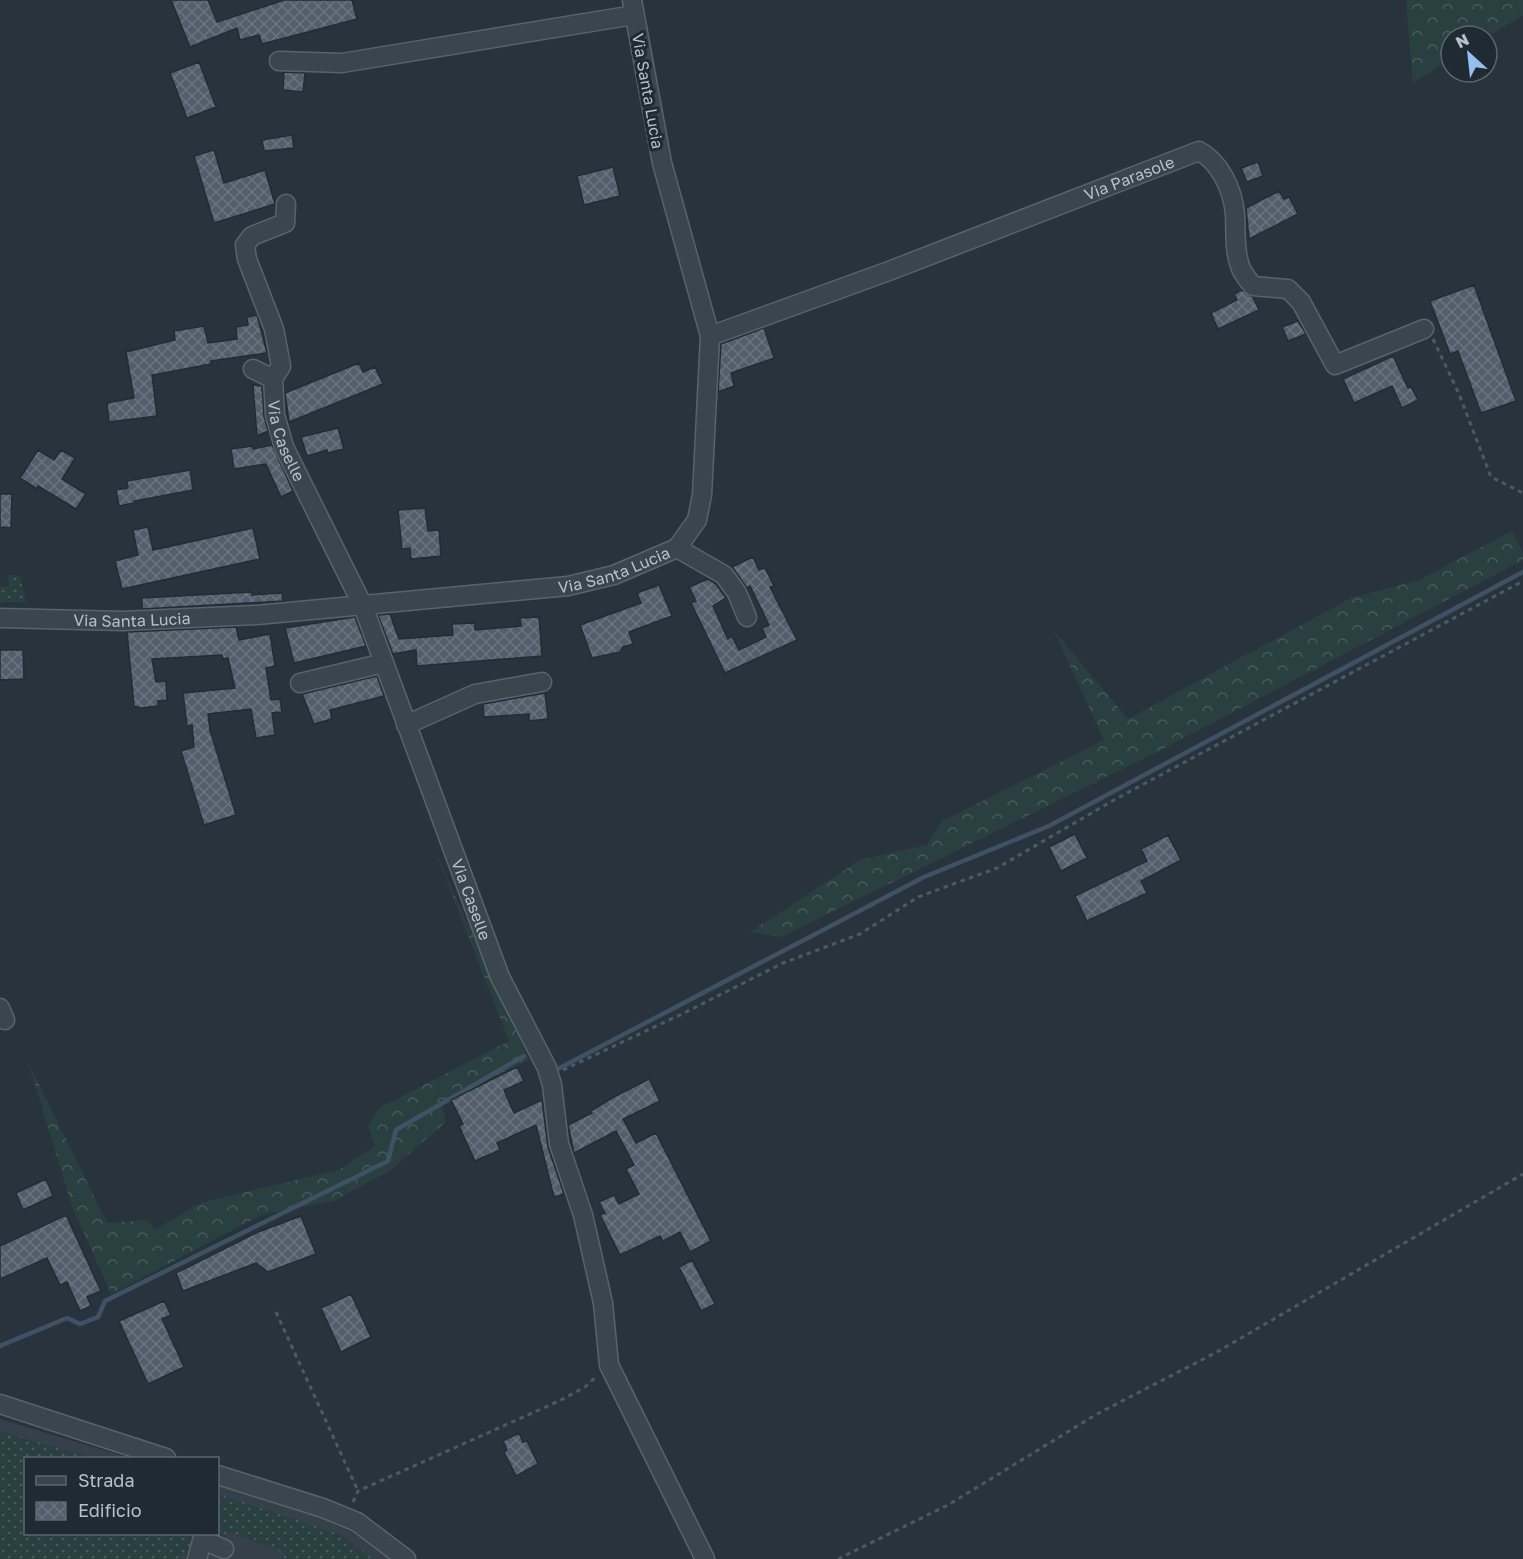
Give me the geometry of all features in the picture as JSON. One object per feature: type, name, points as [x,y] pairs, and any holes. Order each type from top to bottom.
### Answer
[{"type":"street","name":"Via Santa Lucia","points":[[0,618],[123,621],[257,615],[568,586],[614,575],[677,548],[697,520],[702,495],[710,336],[662,164],[633,7],[342,63],[279,61]]},
{"type":"street","name":"Via Parasole","points":[[710,336],[889,271],[1199,151],[1212,158],[1224,179],[1235,212],[1234,240],[1240,267],[1253,286],[1288,289],[1301,302],[1335,365],[1424,329]]},
{"type":"street","name":"Via Caselle","points":[[286,204],[285,223],[252,236],[245,245],[247,259],[274,329],[281,366],[273,379],[275,415],[284,447],[363,606],[500,977],[552,1084],[559,1144],[583,1215],[603,1303],[609,1365]]},
{"type":"street","name":"Via Caselle","points":[[253,369],[273,379]]},
{"type":"street","points":[[677,548],[724,575],[737,593],[747,617]]},
{"type":"street","points":[[300,683],[384,663]]},
{"type":"street","points":[[406,725],[475,694],[542,682]]},
{"type":"street","points":[[609,1365],[705,1559]]},
{"type":"street","points":[[0,1404],[162,1457]]},
{"type":"street","points":[[219,1475],[351,1520],[406,1559]]},
{"type":"street","points":[[197,1559],[204,1537],[224,1549]]},
{"type":"path","points":[[1424,329],[1436,344],[1491,477],[1523,493]]},
{"type":"path","points":[[547,1073],[684,1013],[783,963],[860,934],[918,897],[997,868],[1114,800],[1523,581]]},
{"type":"path","points":[[838,1559],[948,1505],[1097,1414],[1217,1352],[1523,1174]]},
{"type":"path","points":[[276,1312],[358,1491],[351,1520]]},
{"type":"path","points":[[358,1491],[559,1401],[585,1387],[609,1365]]},
{"type":"shaded area","points":[[0,1419],[127,1457],[24,1457],[24,1535],[219,1535],[219,1485],[316,1516],[353,1533],[390,1559],[0,1559]]},
{"type":"green space","points":[[1406,0],[1523,0],[1523,15],[1499,30],[1499,24],[1439,24],[1439,67],[1413,83]]},
{"type":"green space","points":[[1512,531],[1523,553],[1523,560],[1157,752],[781,937],[750,932],[860,860],[927,845],[941,822],[1104,740],[1054,631],[1128,719],[1351,598],[1419,580]]},
{"type":"green space","points":[[7,575],[20,576],[26,602],[0,602],[0,587],[10,586]]},
{"type":"green space","points":[[436,853],[529,1060],[441,1102],[446,1122],[389,1171],[334,1201],[261,1215],[111,1294],[72,1206],[28,1062],[107,1223],[146,1220],[156,1229],[200,1203],[338,1170],[375,1146],[368,1126],[379,1108],[509,1041]]},
{"type":"green space","points":[[0,1431],[89,1457],[24,1457],[24,1535],[194,1535],[196,1538],[193,1556],[181,1554],[179,1559],[0,1559]]},
{"type":"green space","points":[[219,1494],[342,1535],[373,1559],[283,1559],[285,1553],[229,1532],[224,1541],[213,1538],[212,1535],[219,1535]]},
{"type":"building","points":[[171,0],[208,0],[217,22],[284,0],[352,0],[357,19],[262,44],[259,35],[240,40],[237,28],[190,47]]},
{"type":"building","points":[[199,62],[216,107],[187,118],[170,73]]},
{"type":"building","points":[[284,72],[305,73],[303,92],[283,90]]},
{"type":"building","points":[[292,135],[294,148],[264,151],[262,140]]},
{"type":"building","points":[[214,150],[224,183],[265,170],[275,204],[214,223],[194,156]]},
{"type":"building","points":[[1258,162],[1263,176],[1247,182],[1241,168]]},
{"type":"building","points":[[613,167],[620,196],[584,205],[577,176]]},
{"type":"building","points":[[1279,191],[1284,199],[1289,197],[1298,214],[1249,239],[1246,208]]},
{"type":"building","points":[[1474,285],[1516,401],[1481,413],[1458,351],[1450,354],[1430,301]]},
{"type":"building","points":[[1242,290],[1253,297],[1259,310],[1218,329],[1211,313],[1237,300],[1234,294]]},
{"type":"building","points":[[257,315],[267,353],[211,361],[211,364],[152,375],[157,416],[109,422],[107,403],[134,398],[126,352],[175,340],[174,331],[204,326],[208,343],[237,339],[236,327],[248,325],[247,317]]},
{"type":"building","points":[[1298,321],[1306,334],[1288,341],[1282,327]]},
{"type":"building","points":[[764,328],[774,358],[731,373],[734,386],[718,392],[721,344]]},
{"type":"building","points":[[1393,356],[1408,388],[1411,387],[1418,400],[1402,408],[1392,386],[1354,403],[1343,379]]},
{"type":"building","points":[[359,363],[363,372],[375,367],[383,384],[289,422],[285,393]]},
{"type":"building","points":[[253,385],[262,386],[264,416],[268,431],[257,436]]},
{"type":"building","points":[[338,428],[344,449],[327,453],[327,450],[307,456],[301,437]]},
{"type":"building","points":[[272,445],[293,491],[281,497],[266,464],[234,469],[231,449],[252,446],[253,449]]},
{"type":"building","points":[[38,450],[54,460],[61,450],[75,458],[62,479],[86,494],[76,509],[20,478]]},
{"type":"building","points":[[190,470],[193,490],[119,506],[116,490],[128,488],[127,481]]},
{"type":"building","points":[[0,494],[12,494],[11,528],[0,527]]},
{"type":"building","points":[[425,508],[428,531],[439,530],[441,556],[411,559],[410,548],[402,549],[398,510]]},
{"type":"building","points":[[148,527],[153,550],[253,528],[260,559],[122,589],[115,561],[138,555],[133,530]]},
{"type":"building","points":[[753,557],[759,570],[765,568],[774,586],[770,587],[797,640],[725,673],[691,603],[696,601],[689,587],[708,579],[716,584],[726,598],[713,606],[728,639],[732,636],[739,650],[766,637],[762,628],[769,625],[750,586],[747,588],[732,567]]},
{"type":"building","points":[[659,585],[672,616],[629,632],[633,644],[623,647],[620,652],[592,658],[580,625],[641,603],[637,593]]},
{"type":"building","points":[[252,592],[252,595],[282,593],[283,601],[142,609],[142,598]]},
{"type":"building","points":[[390,614],[399,639],[453,635],[452,624],[475,623],[475,630],[521,626],[520,618],[539,617],[542,656],[417,666],[416,650],[393,654],[378,615]]},
{"type":"building","points":[[355,617],[366,646],[294,663],[285,628]]},
{"type":"building","points":[[236,627],[239,640],[270,634],[275,666],[266,668],[271,700],[280,699],[282,712],[272,713],[275,735],[256,738],[251,709],[208,714],[210,730],[236,815],[204,825],[181,751],[194,747],[192,725],[187,726],[183,693],[235,688],[228,658],[223,659],[222,655],[152,659],[156,682],[166,681],[167,700],[158,701],[158,706],[141,708],[134,706],[127,632]]},
{"type":"building","points":[[0,650],[23,650],[24,679],[0,680]]},
{"type":"building","points":[[377,676],[384,696],[330,710],[332,719],[314,724],[302,694]]},
{"type":"building","points":[[545,693],[548,719],[529,721],[529,714],[484,717],[483,704]]},
{"type":"building","points":[[1075,834],[1087,858],[1061,871],[1049,847]]},
{"type":"building","points":[[1168,835],[1181,860],[1141,881],[1147,893],[1087,921],[1075,896],[1147,861],[1141,849]]},
{"type":"building","points":[[517,1067],[524,1081],[504,1090],[514,1113],[542,1100],[548,1147],[564,1194],[554,1197],[536,1125],[497,1143],[500,1150],[475,1161],[459,1126],[463,1124],[451,1100]]},
{"type":"building","points":[[649,1079],[660,1101],[623,1119],[636,1143],[656,1133],[711,1241],[690,1252],[680,1232],[663,1241],[660,1236],[620,1255],[600,1215],[605,1213],[599,1202],[614,1195],[619,1204],[639,1194],[626,1169],[634,1165],[616,1131],[574,1153],[568,1125]]},
{"type":"building","points":[[46,1179],[53,1196],[23,1210],[16,1193]]},
{"type":"building","points":[[66,1215],[101,1291],[87,1297],[91,1306],[80,1311],[67,1282],[60,1285],[47,1258],[0,1279],[0,1246]]},
{"type":"building","points":[[301,1216],[316,1254],[268,1272],[256,1263],[183,1291],[176,1273],[258,1232]]},
{"type":"building","points":[[692,1260],[715,1304],[701,1311],[679,1267]]},
{"type":"building","points":[[351,1294],[371,1337],[341,1352],[321,1308]]},
{"type":"building","points":[[164,1301],[171,1315],[162,1319],[184,1367],[148,1384],[119,1321]]},
{"type":"building","points":[[519,1433],[523,1442],[527,1441],[538,1464],[516,1476],[504,1452],[507,1450],[503,1441]]},
{"type":"waterway","points":[[552,1072],[924,877],[1049,826],[1523,572]]},
{"type":"waterway","points":[[0,1346],[67,1318],[80,1324],[98,1317],[105,1301],[388,1161],[396,1130],[524,1056]]}]
